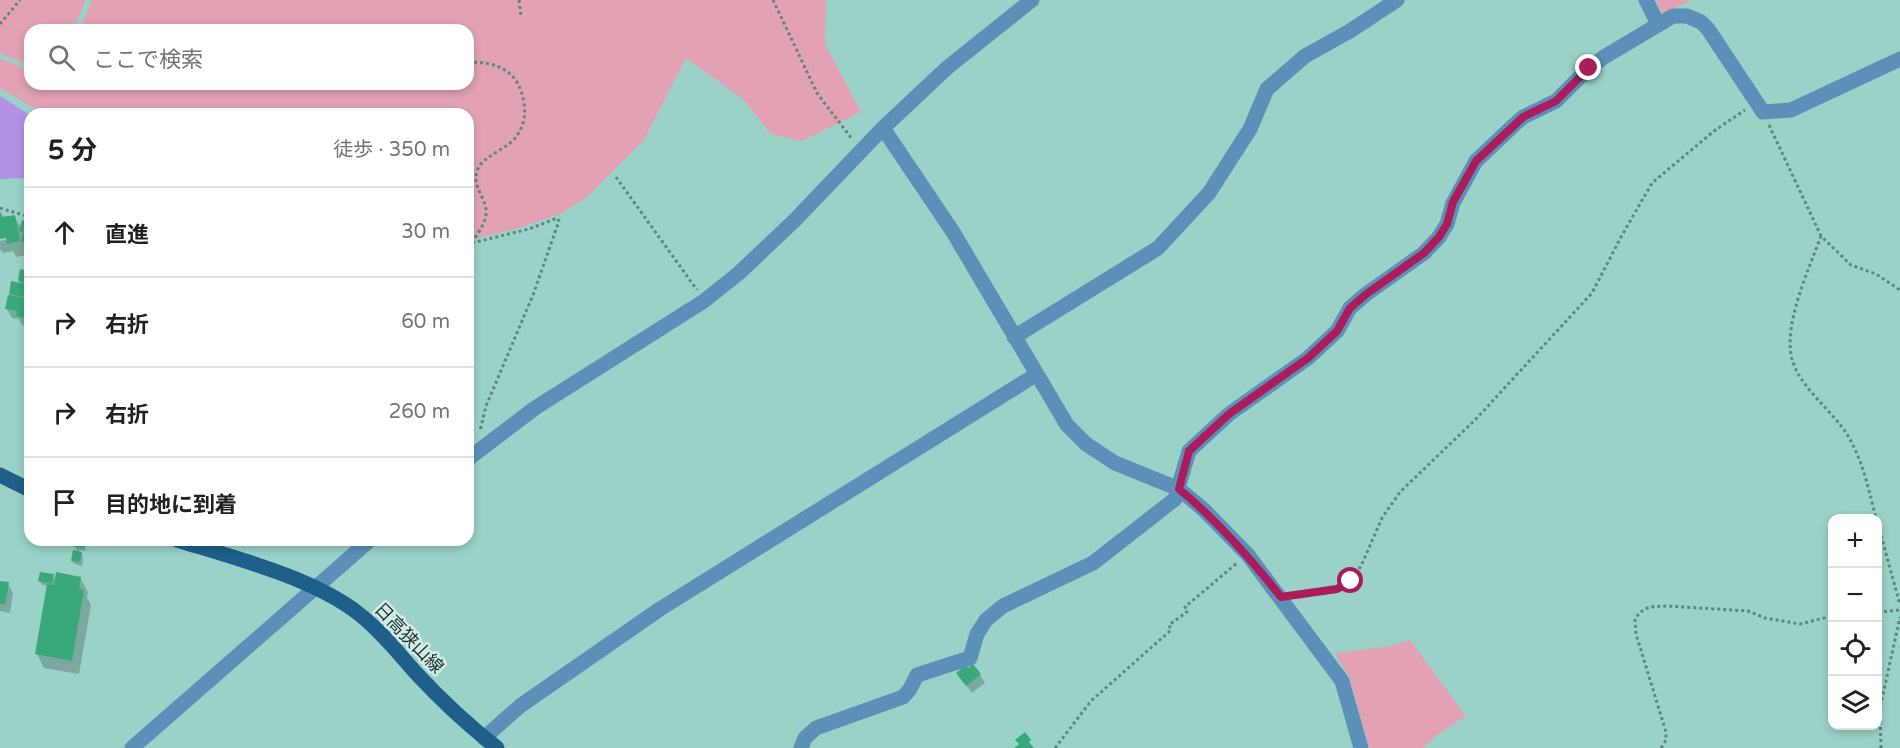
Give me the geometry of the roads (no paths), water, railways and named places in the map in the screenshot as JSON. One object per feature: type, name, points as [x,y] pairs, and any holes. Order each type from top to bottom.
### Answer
[{"type":"main road","points":[[1,476],[24,487]]},
{"type":"main road","name":"日高狭山線","points":[[196,546],[314,588],[359,614],[380,633],[441,700],[497,748]]},
{"type":"street","points":[[1014,337],[1158,248],[1209,193],[1250,129],[1268,89],[1305,56],[1360,25],[1397,0]]},
{"type":"street","points":[[1646,0],[1658,24]]},
{"type":"street","points":[[474,454],[536,408],[705,301],[740,273],[883,128],[948,67],[1029,1]]},
{"type":"street","points":[[801,748],[805,738],[816,728],[903,697],[917,675],[970,658],[977,634],[986,620],[1003,606],[1093,563],[1174,499],[1189,451],[1229,414],[1308,358],[1337,331],[1350,308],[1424,253],[1439,237],[1447,224],[1453,202],[1476,161],[1523,117],[1556,101],[1589,68],[1658,24],[1673,16],[1687,16],[1701,22],[1760,107],[1791,110],[1900,59]]},
{"type":"street","points":[[883,128],[953,232],[1067,425],[1086,444],[1115,462],[1179,489],[1203,509],[1248,555],[1342,681],[1361,748]]},
{"type":"street","points":[[484,738],[520,706],[660,609],[1037,374]]},
{"type":"street","points":[[132,748],[363,546]]}]
